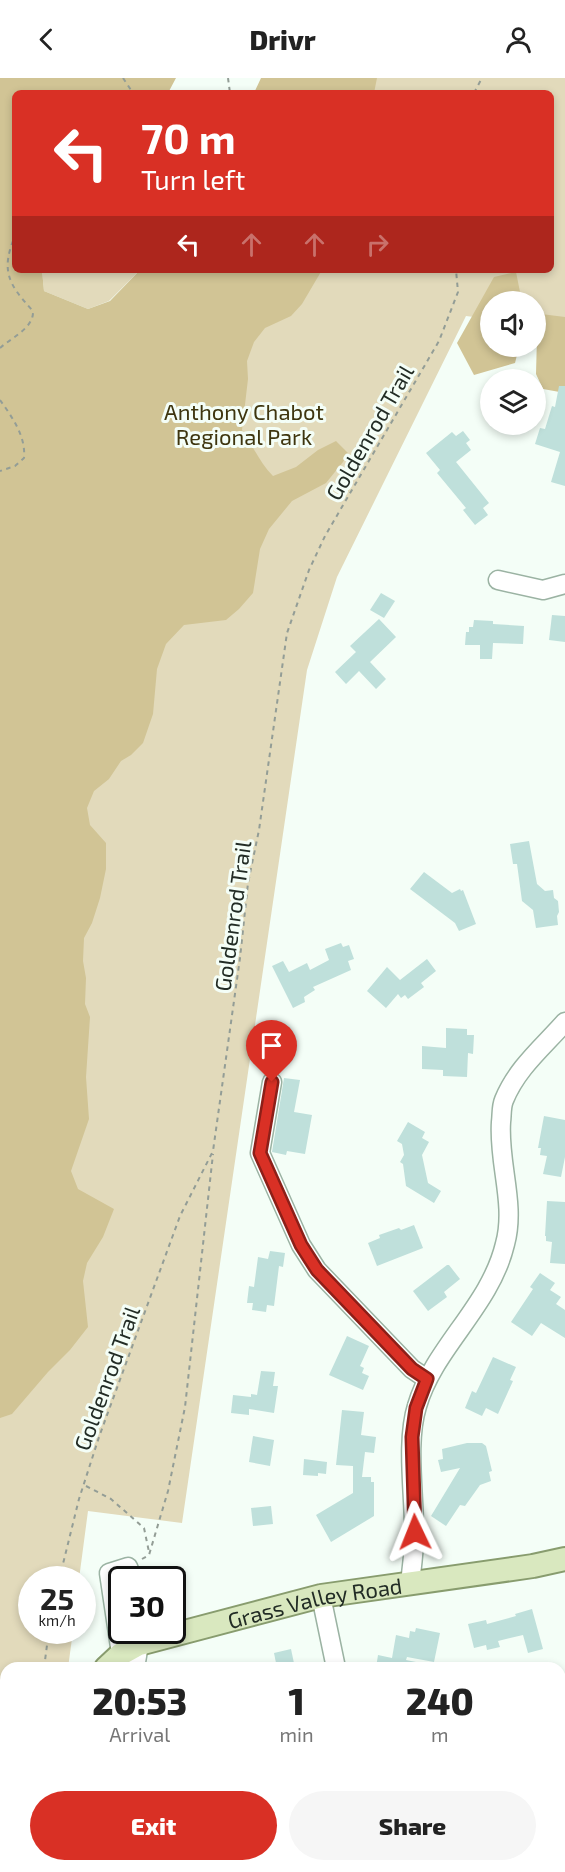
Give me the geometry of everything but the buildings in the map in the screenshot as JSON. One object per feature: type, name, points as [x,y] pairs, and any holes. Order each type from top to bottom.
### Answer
[{"type":"main road","name":"Grass Valley Road","points":[[135,1650],[321,1596],[533,1566],[565,1559]]},
{"type":"street","points":[[498,580],[543,590],[565,584]]},
{"type":"street","points":[[410,1583],[415,1532],[412,1437],[416,1408],[427,1379],[487,1291],[506,1244],[509,1211],[500,1141],[503,1102],[514,1080],[526,1064],[565,1022]]},
{"type":"street","points":[[272,1082],[260,1153],[301,1245],[317,1270],[412,1369],[427,1379]]},
{"type":"street","points":[[321,1596],[335,1662]]},
{"type":"path","points":[[3,262],[12,242]]},
{"type":"path","points":[[0,348],[30,322],[34,315],[2,272]]},
{"type":"path","name":"Goldenrod Trail","points":[[63,1566],[99,1437],[180,1216],[213,1151],[236,993],[248,883],[259,830],[287,633],[309,570],[326,536],[439,341],[458,292],[456,273]]},
{"type":"path","points":[[0,400],[12,417],[25,445],[24,458],[15,466],[0,471]]},
{"type":"path","points":[[137,1566],[149,1555],[168,1491],[185,1407],[213,1151]]},
{"type":"path","points":[[85,1485],[111,1499],[144,1528],[149,1555]]},
{"type":"path","points":[[45,1662],[47,1644]]},
{"type":"green space","name":"Anthony Chabot Regional Park","points":[[289,78],[565,78],[565,328],[546,325],[546,291],[480,291],[480,318],[466,316],[337,577],[307,670],[182,1523],[88,1511],[81,1566],[18,1566],[18,1644],[71,1644],[69,1662],[0,1662],[0,664],[141,273],[554,273],[554,90],[283,90]]},
{"type":"green space","points":[[42,273],[137,273],[109,301],[88,309],[44,291]]},
{"type":"shaded area","points":[[0,78],[176,78],[170,90],[12,90],[12,273],[42,273],[44,291],[88,309],[110,301],[137,273],[320,273],[302,304],[291,316],[265,328],[254,342],[247,361],[248,379],[242,430],[260,460],[273,476],[296,467],[318,450],[336,441],[348,453],[326,483],[292,501],[269,529],[260,549],[253,593],[239,609],[226,620],[184,625],[166,644],[157,669],[153,714],[143,743],[121,761],[109,779],[94,791],[87,808],[90,825],[106,843],[106,869],[100,898],[92,923],[84,938],[85,1004],[90,1017],[86,1077],[89,1119],[71,1171],[78,1189],[114,1209],[103,1237],[87,1263],[83,1281],[88,1327],[12,1414],[0,1418]]},
{"type":"shaded area","points":[[261,78],[377,78],[375,90],[255,90]]},
{"type":"shaded area","points":[[516,273],[520,291],[486,291],[494,277]]},
{"type":"shaded area","points":[[480,302],[480,357],[516,357],[515,363],[494,369],[480,369],[480,373],[474,375],[457,343]]},
{"type":"shaded area","points":[[546,315],[565,317],[565,393],[546,390],[546,369],[536,369],[536,357],[546,357]]},
{"type":"route","points":[[272,1082],[260,1153],[301,1245],[317,1270],[412,1369],[427,1379],[416,1408],[412,1437],[415,1532]]}]
